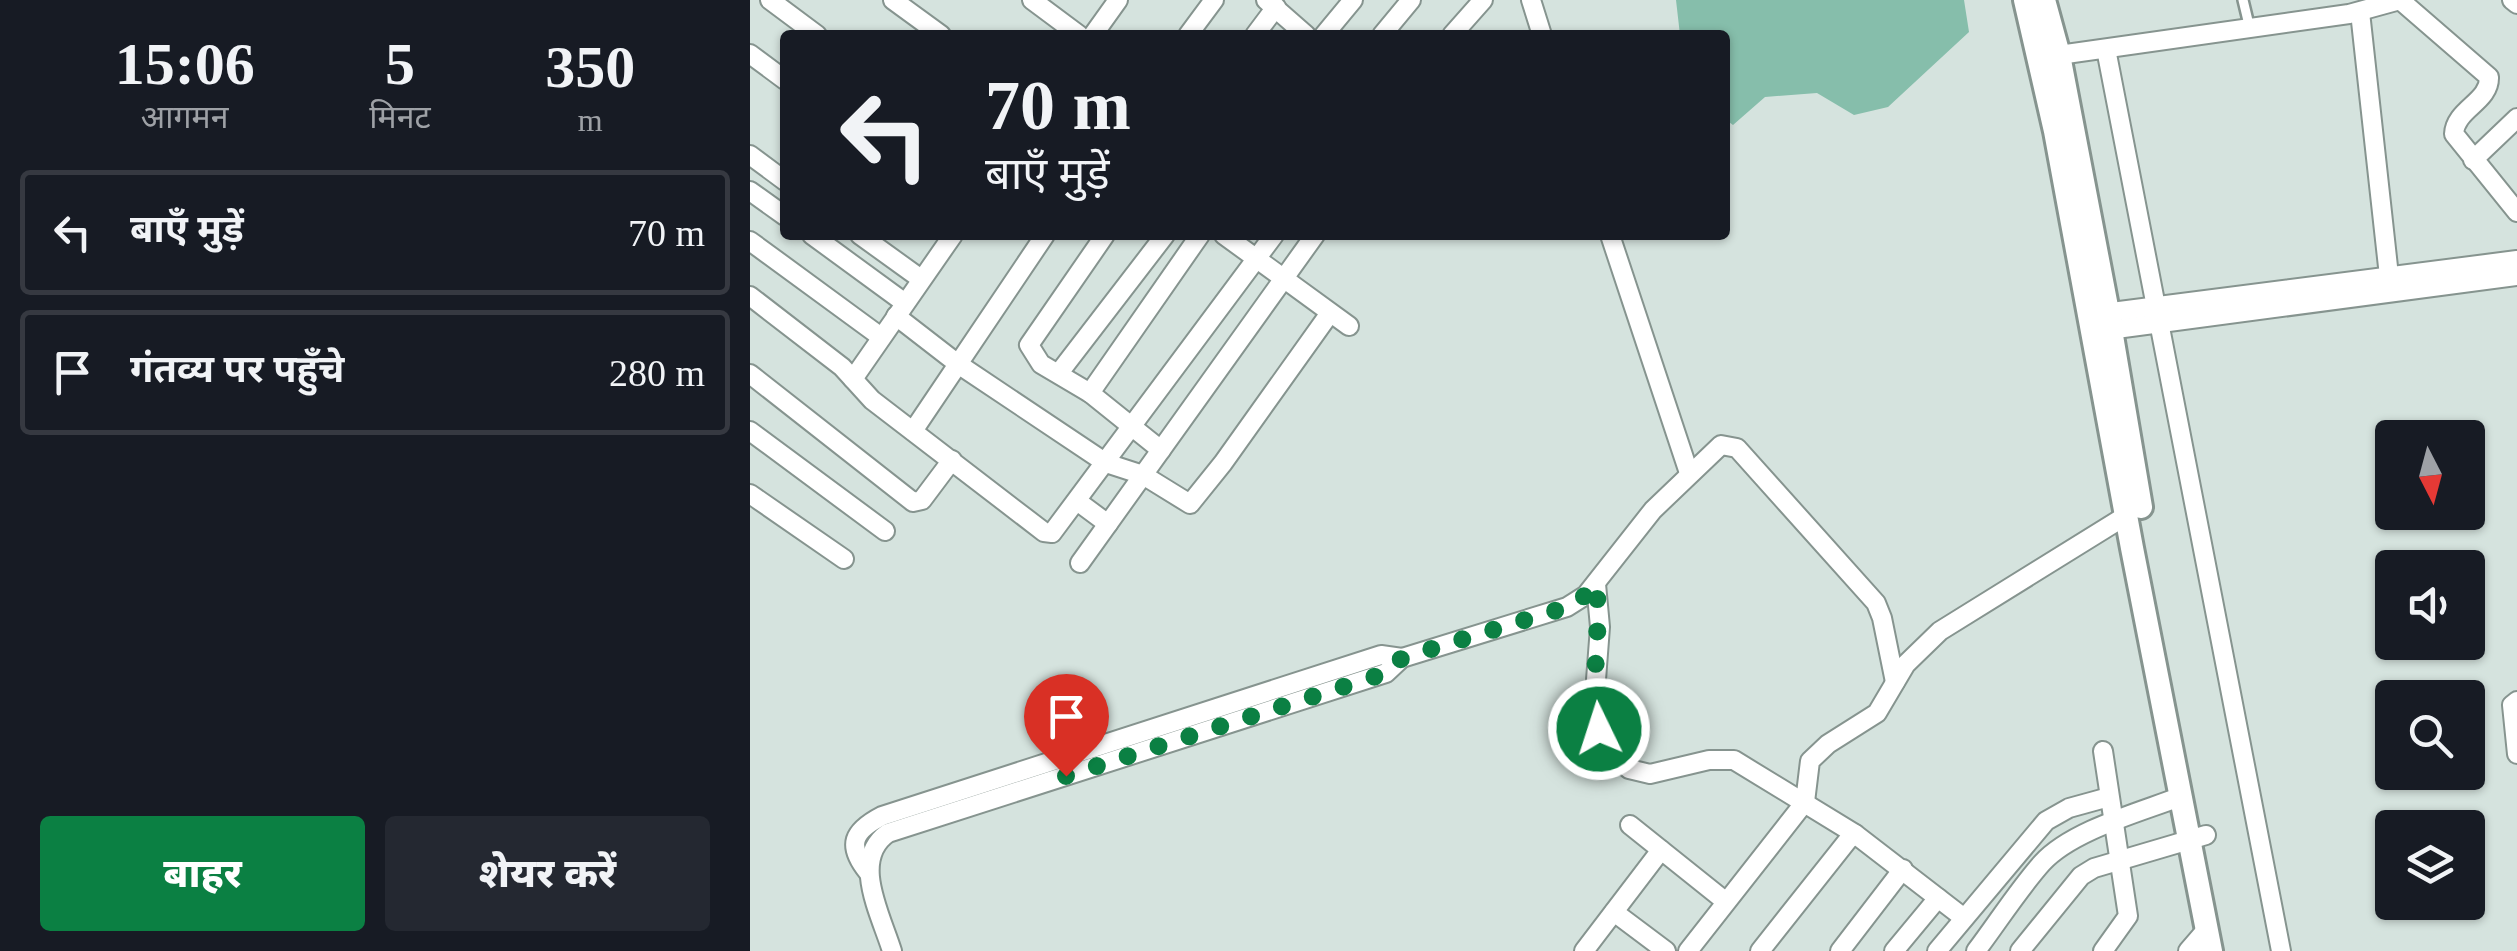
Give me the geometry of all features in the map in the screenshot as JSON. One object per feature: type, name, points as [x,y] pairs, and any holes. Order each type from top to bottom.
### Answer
[{"type":"main road","points":[[2025,0],[2101,322],[2147,545],[2198,836],[2209,940]]},
{"type":"main road","points":[[2044,0],[2059,55],[2101,322],[2126,515],[2182,796],[2198,836],[2227,951]]},
{"type":"street","points":[[770,0],[810,30]]},
{"type":"street","points":[[893,0],[934,30]]},
{"type":"street","points":[[1033,0],[1072,30]]},
{"type":"street","points":[[1097,30],[1118,0]]},
{"type":"street","points":[[1192,30],[1214,0]]},
{"type":"street","points":[[1328,30],[1353,0]]},
{"type":"street","points":[[1386,30],[1411,0]]},
{"type":"street","points":[[1456,30],[1483,0]]},
{"type":"street","points":[[1531,0],[1540,30]]},
{"type":"street","points":[[2059,55],[2360,12],[2404,2],[2489,77],[2488,91],[2452,127],[2458,141],[2517,212]]},
{"type":"street","points":[[1258,30],[1271,4],[1300,30]]},
{"type":"street","points":[[2360,12],[2389,276]]},
{"type":"street","points":[[2106,49],[2281,951]]},
{"type":"street","points":[[750,54],[780,76]]},
{"type":"street","points":[[2474,160],[2517,118]]},
{"type":"street","points":[[750,155],[780,177]]},
{"type":"street","points":[[750,190],[780,212]]},
{"type":"street","points":[[818,240],[958,364],[1106,463],[1143,475],[1190,504],[1330,313]]},
{"type":"street","points":[[867,240],[921,280]]},
{"type":"street","points":[[852,379],[949,240]]},
{"type":"street","points":[[913,430],[1042,240]]},
{"type":"street","points":[[1102,240],[1029,346],[1042,364],[1090,393],[1161,450]]},
{"type":"street","points":[[1062,369],[1161,240]]},
{"type":"street","points":[[1090,393],[1197,240]]},
{"type":"street","points":[[1230,240],[1349,326]]},
{"type":"street","points":[[750,296],[830,357],[872,400],[1044,532],[1052,533],[1270,240]]},
{"type":"street","points":[[1080,563],[1312,240]]},
{"type":"street","points":[[1612,240],[1689,473]]},
{"type":"street","points":[[750,241],[880,336]]},
{"type":"street","points":[[2157,315],[2389,276],[2517,260]]},
{"type":"street","points":[[2101,322],[2517,276]]},
{"type":"street","points":[[750,374],[913,502],[922,500],[952,460]]},
{"type":"street","points":[[750,431],[885,531]]},
{"type":"street","points":[[892,951],[868,872],[854,848],[860,831],[882,816],[1381,655],[1402,658],[1567,607],[1586,595],[1640,525],[1689,473],[1722,445],[1737,448],[1876,603],[1894,682]]},
{"type":"street","points":[[750,494],[844,560]]},
{"type":"street","points":[[1078,501],[1108,524]]},
{"type":"street","points":[[1688,951],[1804,802],[1810,761],[1828,744],[1876,713],[1906,664],[1940,631],[2126,515]]},
{"type":"street","points":[[1596,584],[1600,626],[1594,706],[1604,743],[1628,769],[1650,774],[1710,760],[1734,760],[1856,834],[1964,918]]},
{"type":"street","points":[[868,872],[871,853],[888,833],[1386,673],[1402,658]]},
{"type":"street","points":[[2517,702],[2512,705],[2512,713],[2517,754]]},
{"type":"street","points":[[2103,751],[2128,916],[2103,951]]},
{"type":"street","points":[[1976,951],[2043,862],[2078,838],[2182,796]]},
{"type":"street","points":[[1937,951],[2046,820],[2069,808],[2109,797]]},
{"type":"street","points":[[1630,825],[1725,901]]},
{"type":"street","points":[[860,831],[880,838]]},
{"type":"street","points":[[1760,951],[1856,834]]},
{"type":"street","points":[[2020,951],[2073,883],[2094,868],[2198,836]]},
{"type":"street","points":[[1584,951],[1661,850]]},
{"type":"street","points":[[1840,951],[1903,870]]},
{"type":"street","points":[[1894,951],[1938,898]]},
{"type":"street","points":[[1614,912],[1666,951]]},
{"type":"street","points":[[2188,951],[2209,940]]},
{"type":"lane","points":[[2243,0],[2250,28]]},
{"type":"shaded area","points":[[1676,0],[1964,0],[1969,32],[1888,107],[1854,115],[1817,93],[1765,97],[1733,125],[1730,30],[1679,30]]},
{"type":"route","points":[[1066,776],[1386,673],[1402,658],[1567,607],[1596,584],[1600,626],[1594,706],[1599,729]]}]
